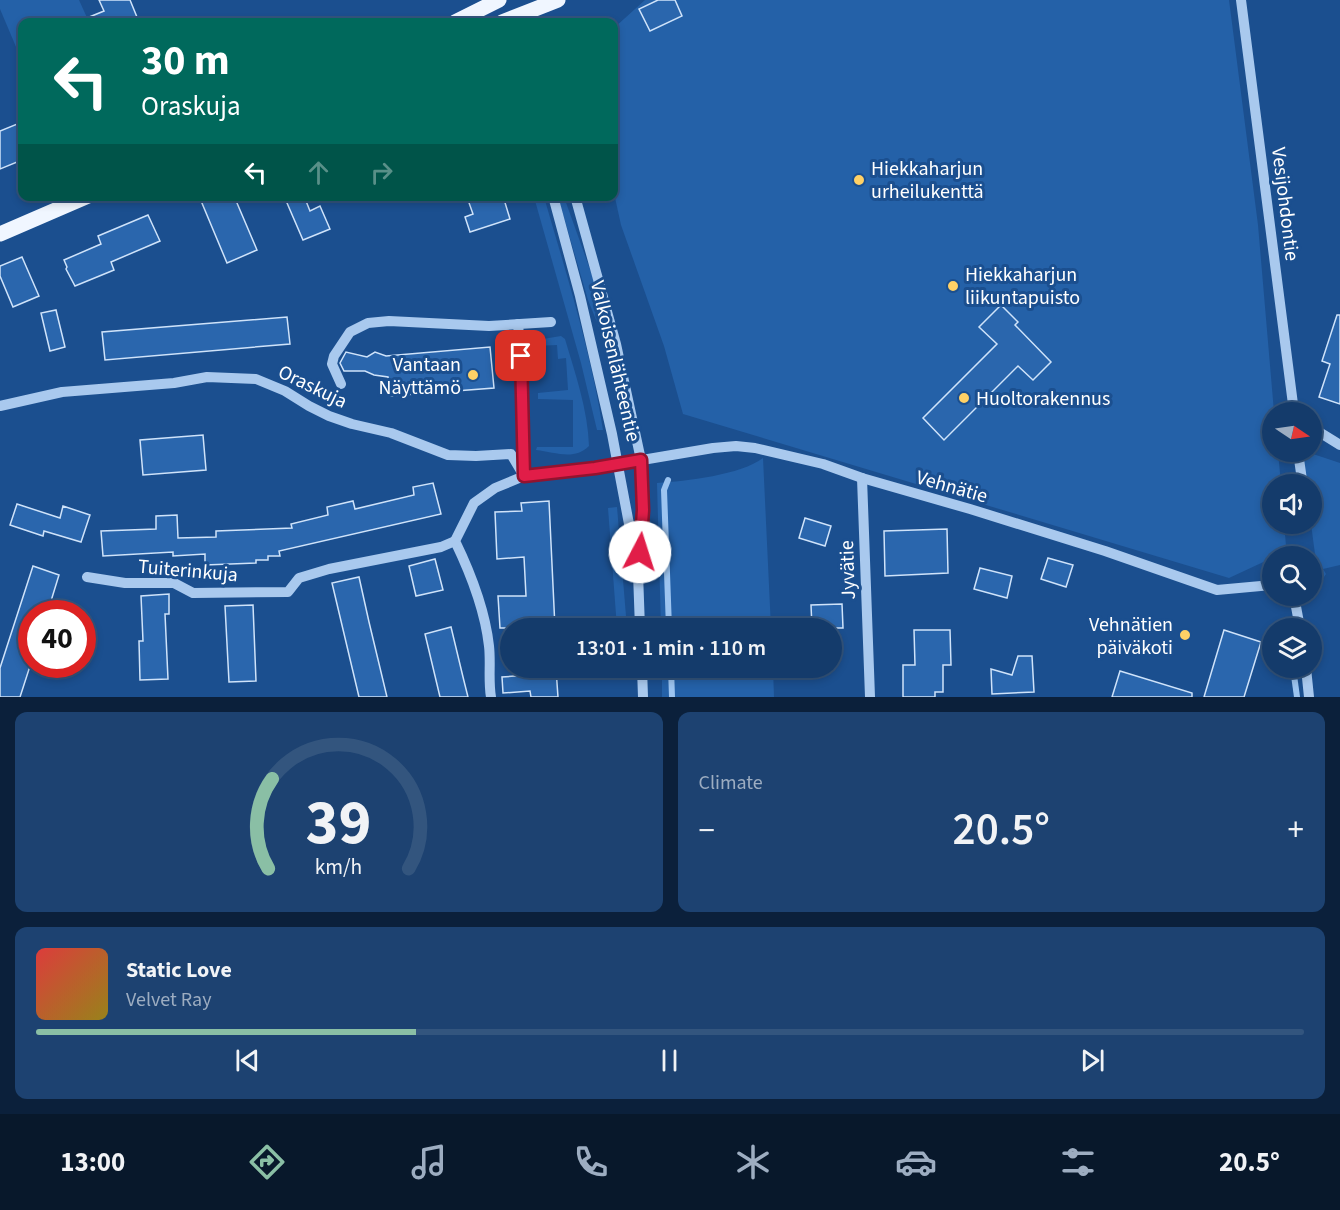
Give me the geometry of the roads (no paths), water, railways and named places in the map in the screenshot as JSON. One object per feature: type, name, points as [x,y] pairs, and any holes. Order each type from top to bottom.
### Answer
[{"type":"main road","points":[[463,18],[499,0],[503,18]]},
{"type":"main road","points":[[513,18],[558,0]]},
{"type":"main road","points":[[0,234],[76,201]]},
{"type":"street","name":"Vesijohdontie","points":[[1241,0],[1293,402]]},
{"type":"street","name":"Valkoisenlähteentie","points":[[554,201],[580,296],[618,463],[638,573]]},
{"type":"street","name":"Valkoisenlähteentie","points":[[576,201],[616,344],[641,460],[643,510],[638,573],[640,618]]},
{"type":"street","points":[[341,384],[332,364],[334,356],[350,332],[368,323],[389,321],[489,326],[551,322]]},
{"type":"street","points":[[518,324],[522,372],[524,476]]},
{"type":"street","name":"Oraskuja","points":[[0,406],[62,392],[174,383],[207,378],[256,378],[285,391],[329,416],[391,433],[448,454],[511,454],[524,476]]},
{"type":"street","points":[[1322,434],[1340,446]]},
{"type":"street","name":"Vehnätie","points":[[618,463],[669,457],[713,448],[736,446],[755,448],[823,464],[862,478],[1105,551],[1218,590],[1262,586]]},
{"type":"street","points":[[491,697],[489,648],[484,612],[455,541],[474,503],[495,488],[524,476],[595,468],[618,463]]},
{"type":"street","name":"Jyvätie","points":[[862,478],[870,697]]},
{"type":"street","name":"Tuiterinkuja","points":[[87,577],[125,583],[174,583],[193,592],[288,592],[299,578],[329,569],[441,547],[455,541]]},
{"type":"street","points":[[642,678],[643,697]]},
{"type":"street","points":[[1307,678],[1309,697]]},
{"type":"waterway","points":[[668,480],[664,490],[669,618]]},
{"type":"waterway","points":[[671,678],[672,697]]},
{"type":"waterway","points":[[1294,678],[1297,697]]},
{"type":"place","name":"Hiekkaharjun urheilukenttä","points":[[859,180]]},
{"type":"place","name":"Hiekkaharjun liikuntapuisto","points":[[953,286]]},
{"type":"place","name":"Vantaan Näyttämö","points":[[473,375]]},
{"type":"place","name":"Huoltorakennus","points":[[964,398]]},
{"type":"place","name":"Vehnätien päiväkoti","points":[[1185,635]]}]
